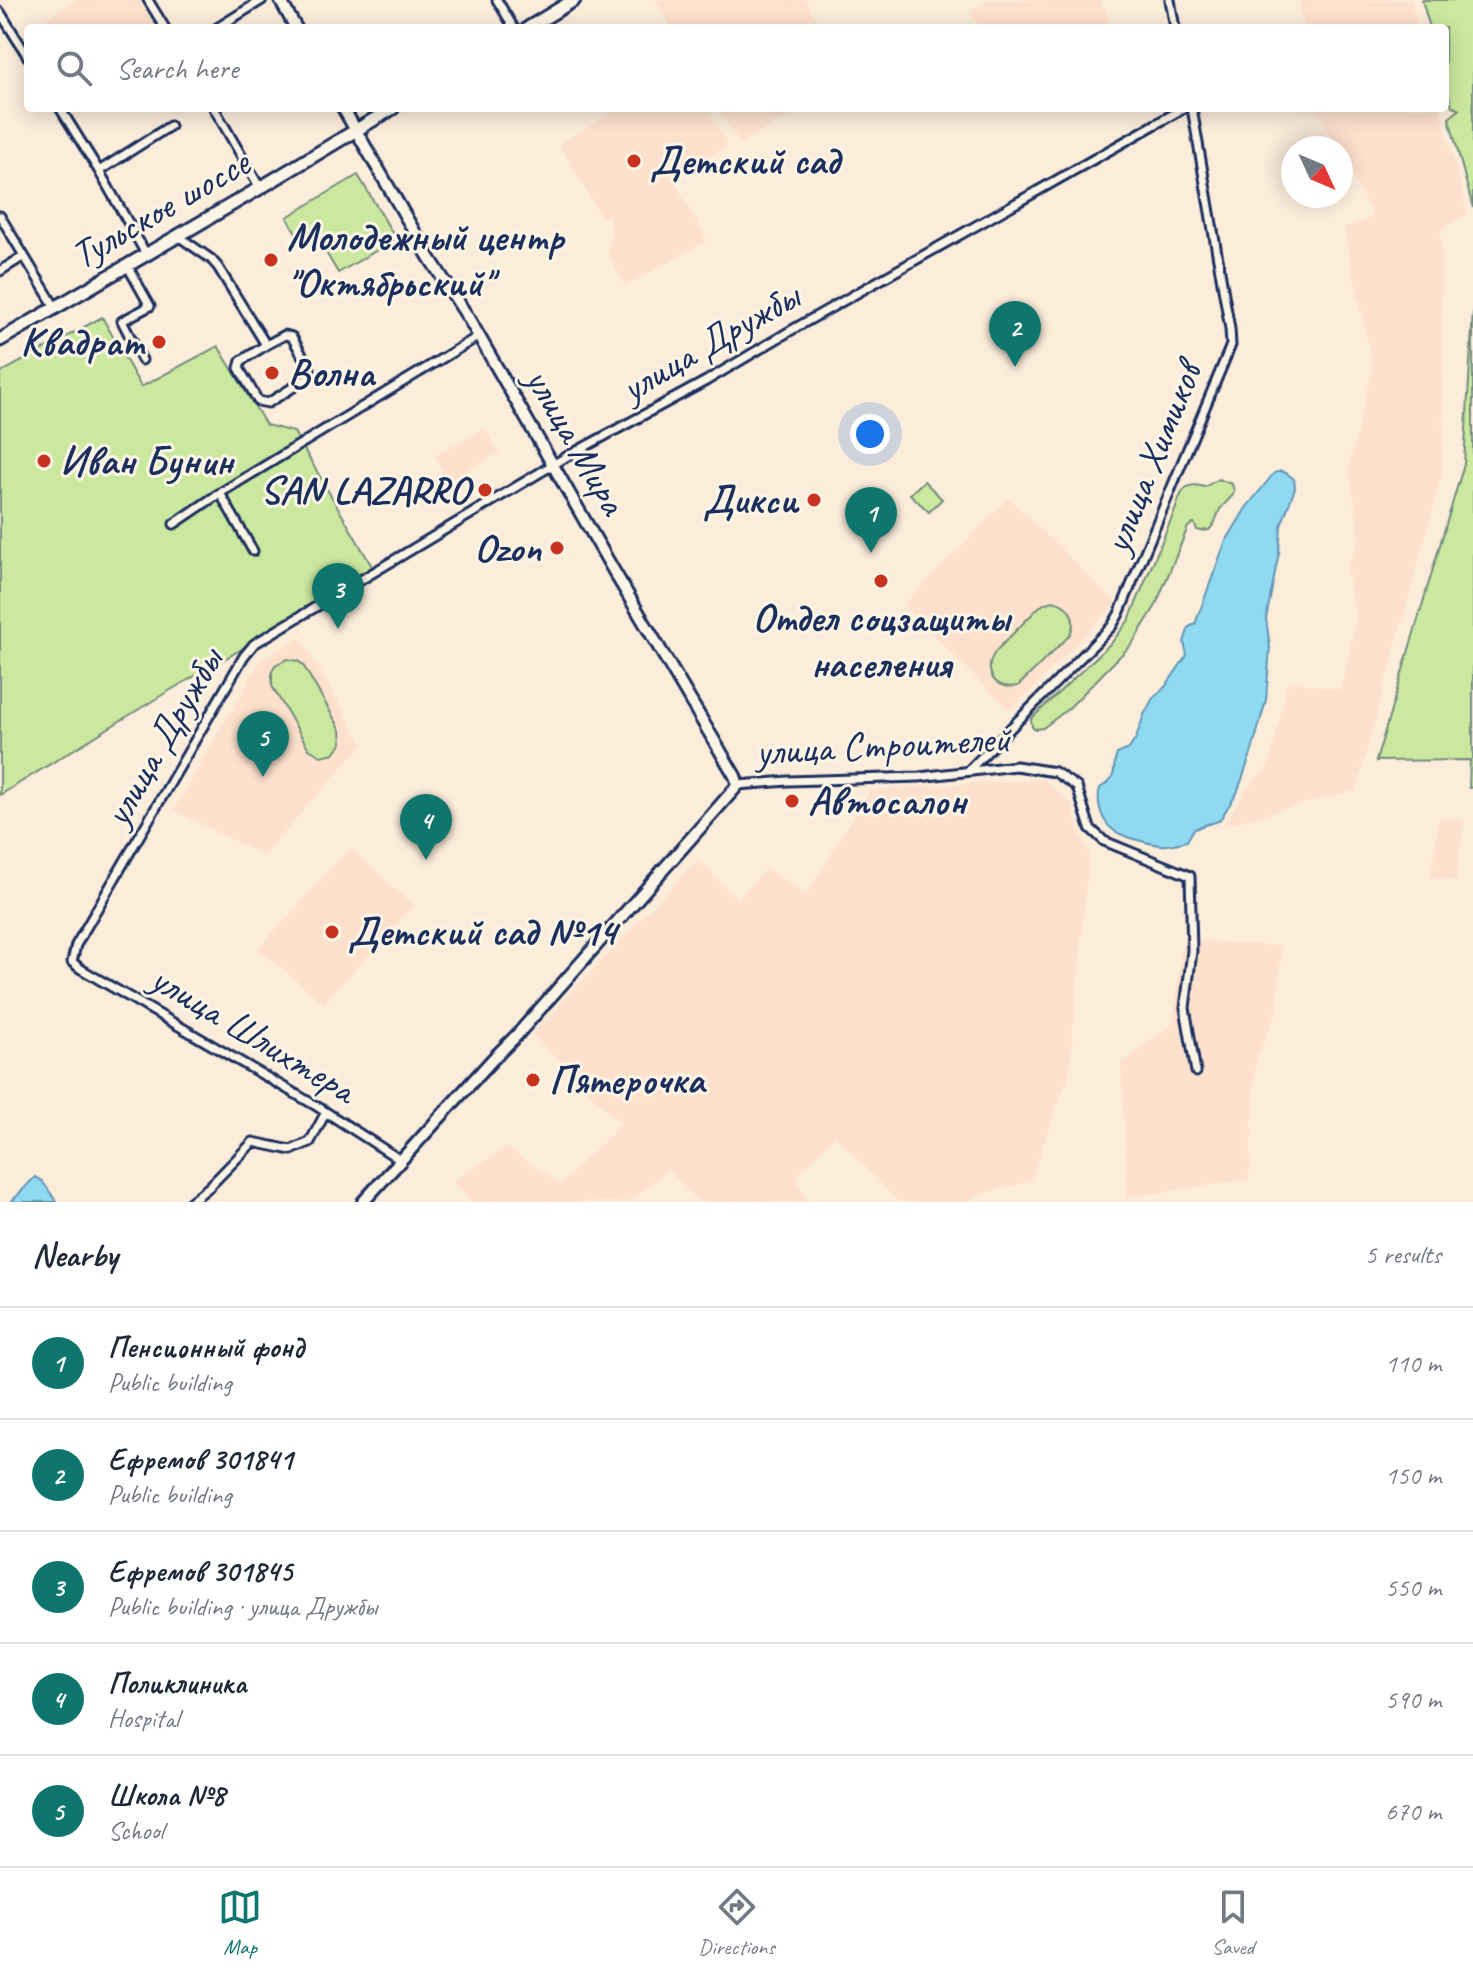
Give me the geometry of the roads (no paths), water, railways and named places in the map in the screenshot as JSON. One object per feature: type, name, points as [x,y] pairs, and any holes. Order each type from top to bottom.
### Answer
[{"type":"main road","points":[[535,24],[574,0]]},
{"type":"main road","name":"Тульское шоссе","points":[[0,340],[386,112]]},
{"type":"street","points":[[148,0],[163,24]]},
{"type":"street","points":[[223,24],[262,0]]},
{"type":"street","points":[[280,0],[294,24]]},
{"type":"street","points":[[497,0],[512,24]]},
{"type":"street","points":[[1170,0],[1174,24]]},
{"type":"street","points":[[0,12],[24,51]]},
{"type":"street","points":[[62,112],[146,254]]},
{"type":"street","points":[[216,112],[260,188]]},
{"type":"street","name":"улица Мира","points":[[345,112],[429,257],[479,336],[738,785]]},
{"type":"street","name":"улица Дружбы","points":[[72,962],[76,945],[244,656],[254,644],[553,466],[1177,112]]},
{"type":"street","name":"улица Химиков","points":[[968,771],[1112,626],[1231,345],[1193,112]]},
{"type":"street","points":[[99,171],[170,126]]},
{"type":"street","points":[[0,216],[55,307]]},
{"type":"street","points":[[178,236],[218,267],[266,345]]},
{"type":"street","points":[[0,271],[24,256]]},
{"type":"street","points":[[127,265],[150,306],[122,321],[142,360]]},
{"type":"street","points":[[285,335],[292,337],[310,369],[308,378],[268,403],[258,401],[239,368],[241,361],[266,345],[285,335]]},
{"type":"street","points":[[174,524],[479,336]]},
{"type":"street","points":[[220,493],[253,551]]},
{"type":"street","name":"улица Строителей","points":[[363,1202],[517,1035],[738,785],[919,777],[1016,766],[1055,772],[1077,787],[1090,828],[1104,841],[1190,876],[1192,951],[1185,1008],[1196,1072]]},
{"type":"street","name":"улица Шлихтера","points":[[72,962],[326,1112],[402,1161]]},
{"type":"street","points":[[190,1202],[253,1142],[291,1150],[310,1142],[326,1112]]},
{"type":"water","points":[[1281,471],[1294,479],[1295,488],[1281,526],[1266,619],[1270,647],[1266,700],[1237,793],[1219,821],[1193,830],[1187,841],[1161,845],[1116,832],[1102,816],[1100,788],[1113,776],[1117,754],[1129,749],[1136,738],[1153,698],[1165,687],[1187,655],[1184,642],[1189,627],[1195,624],[1225,543],[1246,508],[1274,473]]},
{"type":"water","points":[[35,1177],[42,1181],[57,1202],[11,1202]]},
{"type":"place","name":"Детский сад","points":[[634,161]]},
{"type":"place","name":"Молодежный центр \"Октябрьский\"","points":[[271,260]]},
{"type":"place","name":"Квадрат","points":[[159,342]]},
{"type":"place","name":"Ефремов 301841","points":[[1015,367]]},
{"type":"place","name":"Волна","points":[[272,373]]},
{"type":"place","name":"Иван Бунин","points":[[44,461]]},
{"type":"place","name":"SAN LAZARRO","points":[[485,490]]},
{"type":"place","name":"Дикси","points":[[814,500]]},
{"type":"place","name":"Ozon","points":[[557,548]]},
{"type":"place","name":"Пенсионный фонд","points":[[871,553]]},
{"type":"place","name":"Отдел соцзащиты населения","points":[[881,581]]},
{"type":"place","name":"Ефремов 301845","points":[[338,629]]},
{"type":"place","name":"Школа №8","points":[[263,777]]},
{"type":"place","name":"Автосалон","points":[[792,801]]},
{"type":"place","name":"Поликлиника","points":[[426,860]]},
{"type":"place","name":"Детский сад №14","points":[[332,932]]},
{"type":"place","name":"Пятерочка","points":[[533,1080]]}]
